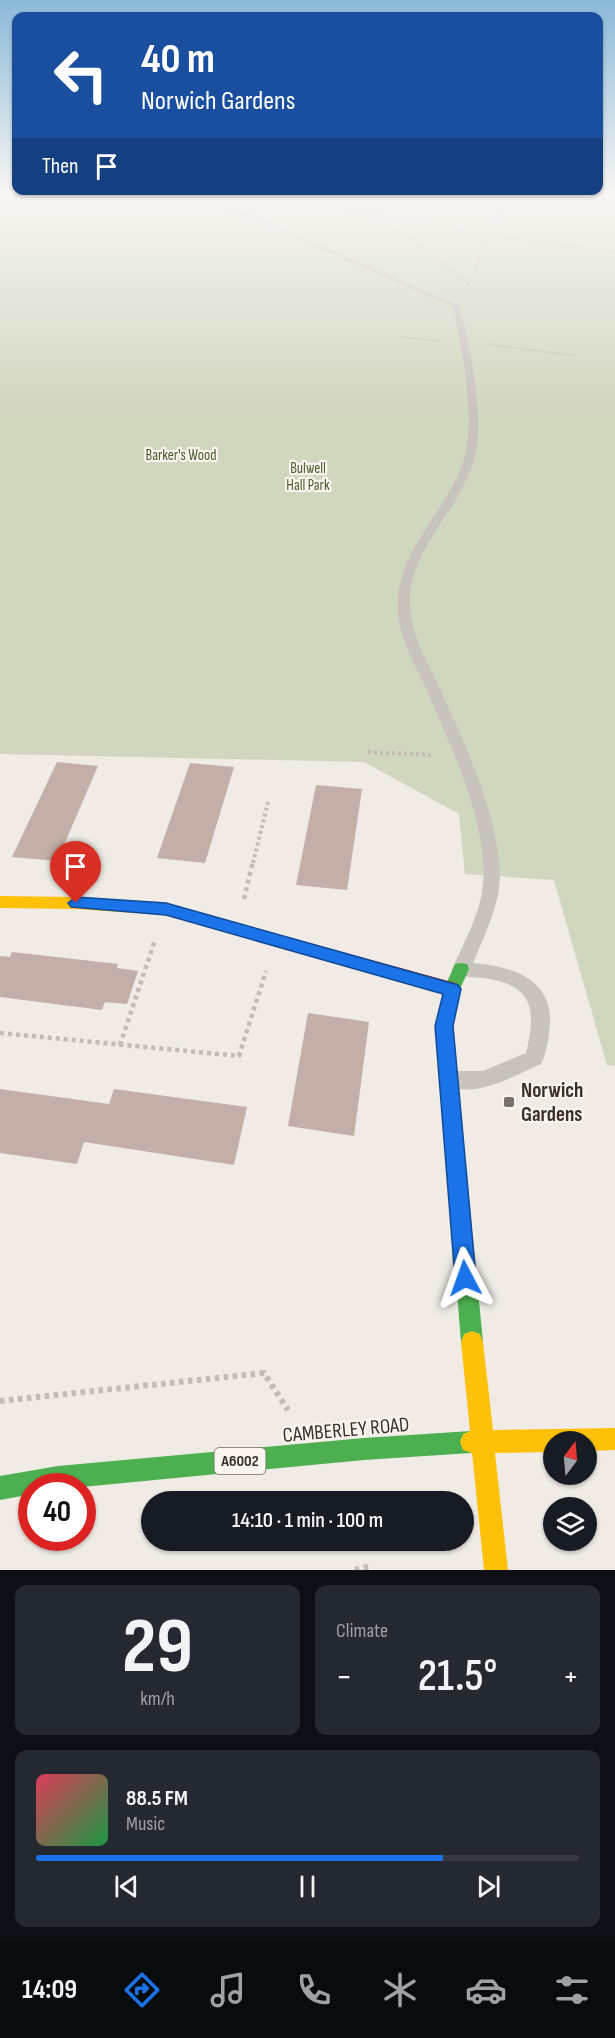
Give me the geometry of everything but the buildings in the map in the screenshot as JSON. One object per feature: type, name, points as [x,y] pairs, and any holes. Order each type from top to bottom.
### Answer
[{"type":"street","points":[[0,902],[76,903],[166,909],[452,989]]},
{"type":"street","points":[[461,969],[452,989],[444,1026],[496,1570]]},
{"type":"street","name":"A6002","points":[[482,1441],[615,1439]]},
{"type":"street","name":"CAMBERLEY ROAD","points":[[0,1488],[58,1478],[364,1449],[482,1441]]},
{"type":"lane","points":[[366,266],[456,306],[469,392],[471,432],[468,461],[457,488],[417,545],[407,577],[404,606],[408,632],[462,756],[492,863],[490,893],[461,969],[496,971],[526,983],[537,1000],[542,1031],[534,1058],[483,1080],[448,1080]]},
{"type":"path","points":[[446,266],[470,285]]},
{"type":"path","points":[[450,302],[461,289],[470,285],[477,266]]},
{"type":"path","points":[[368,752],[462,756]]},
{"type":"path","points":[[237,929],[268,802]]},
{"type":"path","points":[[120,1045],[166,909]]},
{"type":"path","points":[[0,1033],[239,1056],[276,940]]},
{"type":"path","points":[[0,1401],[186,1379],[264,1373],[290,1413]]},
{"type":"path","points":[[355,1570],[371,1566]]},
{"type":"green space","name":"Bulwell Hall Park","points":[[0,266],[615,266],[615,1066],[607,1065],[554,880],[465,874],[459,814],[364,762],[0,754]]},
{"type":"traffic: fast","points":[[461,969],[452,989],[444,1026],[472,1342]]},
{"type":"traffic: fast","points":[[0,1488],[58,1478],[364,1449],[471,1442]]},
{"type":"traffic: slow","points":[[0,902],[76,903],[166,909],[287,943]]},
{"type":"traffic: slow","points":[[472,1342],[496,1570]]},
{"type":"traffic: slow","points":[[471,1442],[615,1439]]},
{"type":"traffic: jam","points":[[287,943],[452,989]]},
{"type":"place","name":"Norwich Gardens","points":[[509,1102]]},
{"type":"route","points":[[76,903],[166,909],[452,989],[444,1026],[465,1278]]},
{"type":"park label","name":"Barker's Wood","points":[[181,455]]}]
